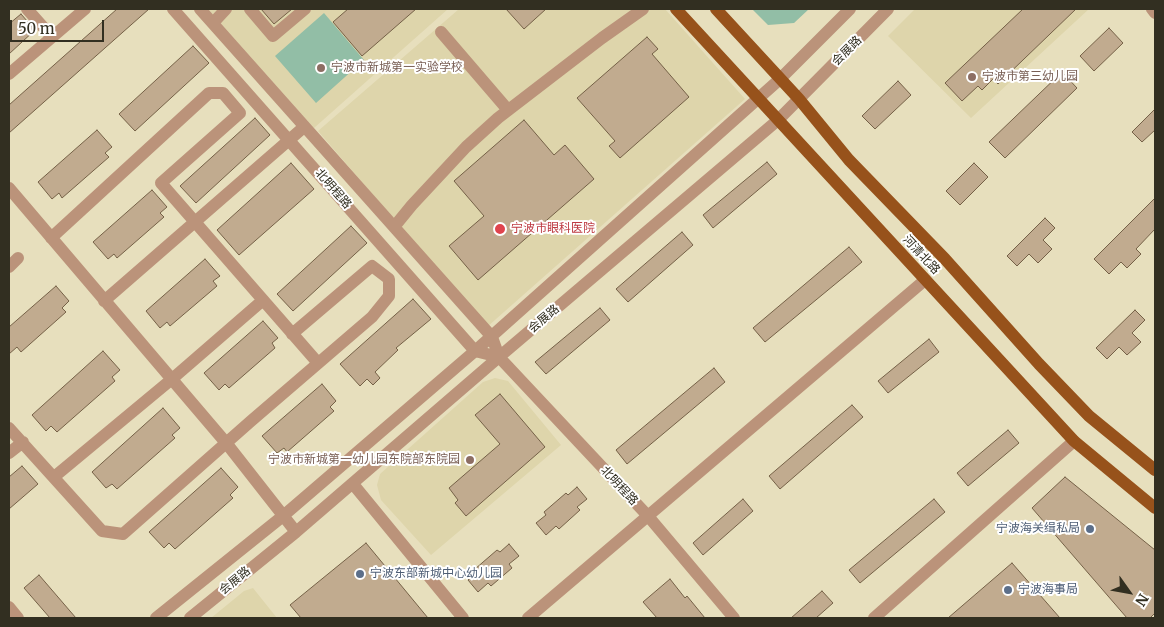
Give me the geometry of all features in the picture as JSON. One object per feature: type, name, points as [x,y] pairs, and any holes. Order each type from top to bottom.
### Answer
[{"type":"main road","name":"河清北路","points":[[676,9],[1074,441],[1155,508]]},
{"type":"main road","name":"河清北路","points":[[716,9],[799,99],[849,160],[945,259],[1064,390],[1089,416],[1155,470]]},
{"type":"street","points":[[27,9],[52,37]]},
{"type":"street","points":[[9,74],[86,9]]},
{"type":"street","name":"北明程路","points":[[173,9],[475,352]]},
{"type":"street","name":"北明程路","points":[[200,9],[492,337],[499,357],[648,516],[734,618]]},
{"type":"street","points":[[213,23],[226,9]]},
{"type":"street","points":[[250,9],[273,36],[305,9]]},
{"type":"street","points":[[394,227],[412,204],[466,148],[508,110],[643,9]]},
{"type":"street","name":"会展路","points":[[156,618],[283,516],[475,352],[780,79],[850,9]]},
{"type":"street","name":"会展路","points":[[190,618],[353,484],[778,120],[888,9]]},
{"type":"street","points":[[1152,9],[1155,13]]},
{"type":"street","points":[[441,32],[508,110]]},
{"type":"street","points":[[51,238],[209,93],[223,94],[240,113],[161,183],[318,363]]},
{"type":"street","points":[[104,300],[304,127]]},
{"type":"street","points":[[9,188],[227,444],[296,532]]},
{"type":"street","points":[[9,428],[102,531],[123,534],[372,317],[389,296],[389,279],[372,266],[292,334]]},
{"type":"street","points":[[528,618],[925,280]]},
{"type":"street","points":[[54,477],[172,380],[262,301]]},
{"type":"street","points":[[475,352],[499,357]]},
{"type":"street","points":[[874,618],[1074,441]]},
{"type":"street","points":[[9,454],[23,442]]},
{"type":"street","points":[[353,484],[464,618]]},
{"type":"street","points":[[9,607],[18,618]]},
{"type":"shaded area","name":"宁波市新城第一实验学校","points":[[208,9],[448,9],[314,128]]},
{"type":"shaded area","name":"宁波市眼科医院","points":[[459,9],[665,9],[745,99],[487,327],[318,131]]},
{"type":"shaded area","name":"宁波市第三幼儿园","points":[[915,9],[1089,9],[971,118],[888,36]]},
{"type":"shaded area","name":"宁波市新城第一幼儿园东院部东院园","points":[[495,378],[508,381],[561,445],[431,555],[381,500],[377,485],[380,474],[483,382]]},
{"type":"shaded area","points":[[253,588],[277,618],[211,618],[244,591]]},
{"type":"green space","points":[[752,9],[809,9],[794,23],[768,25]]},
{"type":"green space","points":[[324,13],[364,60],[316,103],[275,56]]},
{"type":"building","points":[[117,9],[149,9],[9,133],[9,105]]},
{"type":"building","points":[[261,9],[292,9],[274,24]]},
{"type":"building","points":[[348,9],[416,9],[362,56],[333,22]]},
{"type":"building","points":[[506,9],[546,9],[524,29]]},
{"type":"building","points":[[1023,9],[1076,9],[998,84],[993,79],[982,90],[978,86],[962,101],[945,83]]},
{"type":"building","points":[[21,14],[35,30],[9,54],[9,24]]},
{"type":"building","points":[[1109,28],[1123,43],[1094,71],[1080,56]]},
{"type":"building","points":[[647,37],[658,49],[652,54],[689,97],[620,158],[609,146],[615,141],[577,98]]},
{"type":"building","points":[[193,46],[209,63],[135,131],[119,114]]},
{"type":"building","points":[[1062,72],[1077,88],[1005,158],[989,142]]},
{"type":"building","points":[[898,81],[911,95],[875,129],[862,116]]},
{"type":"building","points":[[1155,109],[1155,130],[1142,142],[1132,132]]},
{"type":"building","points":[[255,118],[270,135],[196,203],[180,186]]},
{"type":"building","points":[[524,120],[554,155],[565,145],[594,179],[478,280],[449,246],[484,216],[454,181]]},
{"type":"building","points":[[97,130],[112,147],[105,153],[109,157],[62,198],[59,193],[52,199],[38,182]]},
{"type":"building","points":[[767,162],[777,174],[713,228],[703,215]]},
{"type":"building","points":[[291,163],[314,189],[239,255],[217,230]]},
{"type":"building","points":[[974,163],[988,177],[960,205],[946,191]]},
{"type":"building","points":[[152,190],[167,207],[160,213],[164,217],[117,258],[114,254],[108,259],[93,242]]},
{"type":"building","points":[[1155,198],[1155,229],[1136,249],[1141,254],[1127,268],[1121,262],[1109,274],[1094,259]]},
{"type":"building","points":[[1045,218],[1055,228],[1043,240],[1052,249],[1038,263],[1029,254],[1017,266],[1007,256]]},
{"type":"building","points":[[351,226],[367,243],[293,311],[277,294]]},
{"type":"building","points":[[682,232],[693,245],[628,302],[616,289]]},
{"type":"building","points":[[849,247],[862,262],[765,342],[753,328]]},
{"type":"building","points":[[205,259],[220,276],[213,281],[217,286],[170,326],[167,322],[160,328],[146,311]]},
{"type":"building","points":[[56,286],[69,301],[62,308],[66,312],[21,352],[17,347],[9,354],[9,327]]},
{"type":"building","points":[[413,299],[431,319],[396,348],[398,350],[375,372],[380,378],[373,385],[367,379],[360,386],[340,364]]},
{"type":"building","points":[[600,308],[610,320],[546,374],[535,362]]},
{"type":"building","points":[[1135,310],[1145,320],[1132,333],[1141,342],[1127,355],[1119,347],[1107,359],[1096,348]]},
{"type":"building","points":[[263,321],[278,338],[272,343],[275,348],[229,388],[225,384],[219,390],[204,373]]},
{"type":"building","points":[[929,339],[939,352],[888,393],[878,381]]},
{"type":"building","points":[[103,351],[120,370],[112,377],[115,381],[57,432],[51,426],[46,431],[32,415]]},
{"type":"building","points":[[714,368],[725,382],[627,464],[616,450]]},
{"type":"building","points":[[322,384],[336,401],[330,407],[334,411],[287,452],[284,448],[277,453],[262,436]]},
{"type":"building","points":[[500,394],[545,447],[466,516],[455,503],[458,500],[449,488],[500,444],[475,415]]},
{"type":"building","points":[[852,405],[863,417],[780,489],[769,476]]},
{"type":"building","points":[[163,408],[180,428],[172,435],[175,438],[117,489],[112,484],[106,488],[92,472]]},
{"type":"building","points":[[1008,430],[1019,443],[968,486],[957,473]]},
{"type":"building","points":[[22,466],[38,484],[9,509],[9,477]]},
{"type":"building","points":[[221,468],[238,487],[230,495],[233,498],[175,549],[169,543],[164,548],[149,532]]},
{"type":"building","name":"宁波海关缉私局","points":[[1065,477],[1155,550],[1155,613],[1150,618],[1127,618],[1032,508]]},
{"type":"building","points":[[577,487],[587,499],[577,507],[580,510],[559,529],[556,526],[546,535],[536,523],[546,515],[544,512],[566,493],[568,495]]},
{"type":"building","points":[[743,499],[753,511],[703,555],[693,543]]},
{"type":"building","points":[[934,499],[945,512],[860,583],[849,570]]},
{"type":"building","name":"宁波东部新城中心幼儿园","points":[[366,543],[428,618],[301,618],[290,605]]},
{"type":"building","points":[[509,544],[519,556],[509,564],[512,568],[491,586],[488,583],[478,592],[468,580],[477,572],[475,569],[497,550],[500,552]]},
{"type":"building","name":"宁波海事局","points":[[1012,563],[1060,618],[948,618]]},
{"type":"building","points":[[39,575],[76,618],[50,618],[24,588]]},
{"type":"building","points":[[670,579],[685,598],[687,596],[705,618],[657,618],[643,602]]},
{"type":"building","points":[[822,591],[833,603],[816,618],[791,618]]},
{"type":"place","name":"宁波市新城第一实验学校","points":[[321,68]]},
{"type":"place","name":"宁波市第三幼儿园","points":[[972,77]]},
{"type":"place","name":"宁波市眼科医院","points":[[500,229]]},
{"type":"place","name":"宁波市新城第一幼儿园东院部东院园","points":[[470,460]]},
{"type":"place","name":"宁波海关缉私局","points":[[1090,529]]},
{"type":"place","name":"宁波东部新城中心幼儿园","points":[[360,574]]},
{"type":"place","name":"宁波海事局","points":[[1008,590]]}]
